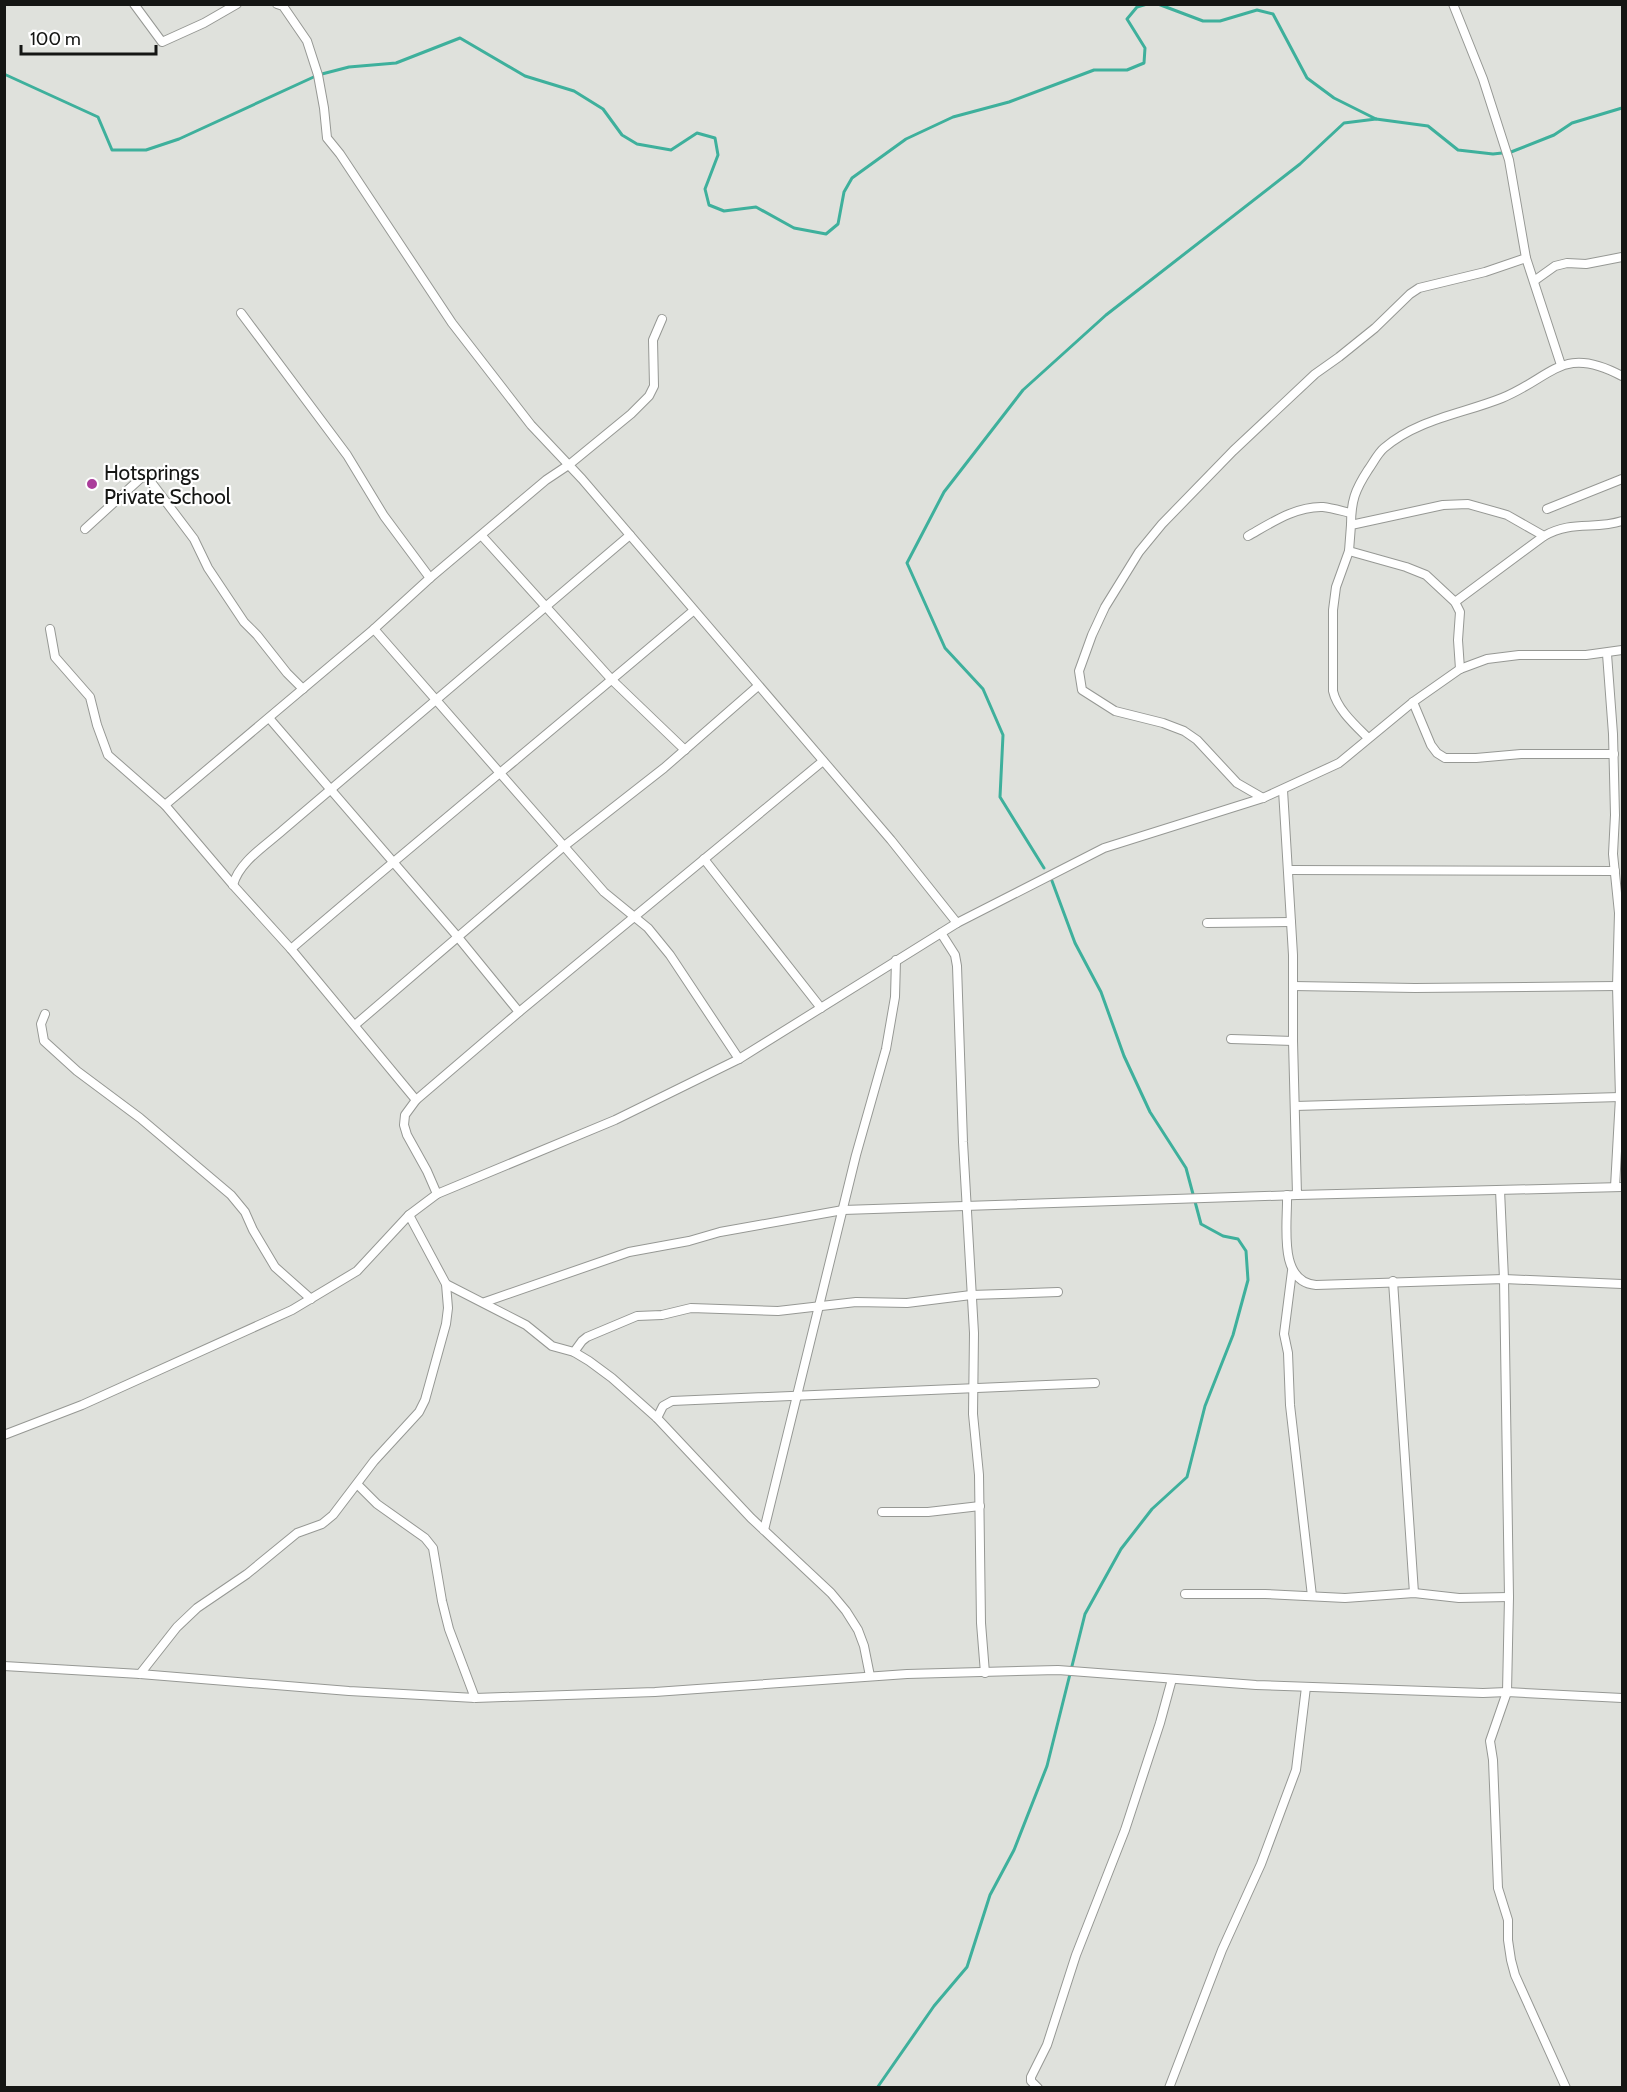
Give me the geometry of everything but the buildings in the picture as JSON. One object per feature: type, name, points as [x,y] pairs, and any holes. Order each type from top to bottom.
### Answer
[{"type":"street","points":[[134,4],[162,42],[204,23],[237,4]]},
{"type":"street","points":[[277,4],[283,6],[307,41],[318,75],[327,138],[346,162],[452,323],[531,425],[570,464],[693,611],[891,840],[957,923]]},
{"type":"street","points":[[1453,4],[1483,79],[1509,160],[1526,258],[1561,365]]},
{"type":"street","points":[[1534,280],[1555,266],[1567,263],[1586,264],[1623,257]]},
{"type":"street","points":[[1263,798],[1237,783],[1197,740],[1184,731],[1163,723],[1115,711],[1082,690],[1079,671],[1105,607],[1139,552],[1162,524],[1233,451],[1315,374],[1375,328],[1410,294],[1419,288],[1485,272],[1526,258]]},
{"type":"street","points":[[242,313],[347,455],[384,516],[430,578]]},
{"type":"street","points":[[165,805],[546,480],[570,464],[631,414],[649,396],[654,386],[653,340],[662,319]]},
{"type":"street","points":[[1368,738],[1335,699],[1333,691],[1334,610],[1336,588],[1349,551],[1352,500],[1359,483],[1383,448],[1434,419],[1502,398],[1561,365],[1599,364],[1623,376]]},
{"type":"street","points":[[85,529],[142,477],[148,478],[194,539],[208,568],[244,622],[303,689]]},
{"type":"street","points":[[1547,509],[1623,479]]},
{"type":"street","points":[[1351,525],[1443,505],[1468,504],[1507,515],[1544,536]]},
{"type":"street","points":[[1248,536],[1285,515],[1308,508],[1322,507],[1351,513]]},
{"type":"street","points":[[1455,602],[1553,530],[1575,525],[1607,526],[1623,521]]},
{"type":"street","points":[[233,885],[242,866],[630,535]]},
{"type":"street","points":[[482,536],[612,680],[685,750]]},
{"type":"street","points":[[1349,551],[1426,575],[1455,602],[1460,612],[1458,640],[1460,669]]},
{"type":"street","points":[[291,949],[693,611]]},
{"type":"street","points":[[50,629],[55,657],[90,697],[108,755],[165,805],[291,949],[416,1100]]},
{"type":"street","points":[[374,629],[604,892],[648,928],[670,955],[739,1059]]},
{"type":"street","points":[[4,1435],[82,1405],[292,1310],[357,1271],[409,1215],[436,1194],[615,1120],[739,1059],[957,923],[1104,848],[1263,798],[1340,763],[1413,702],[1460,669],[1487,659],[1606,654],[1623,650]]},
{"type":"street","points":[[485,1302],[629,1252],[689,1241],[720,1232],[843,1210],[1287,1195],[1619,1187],[1621,1063],[1617,986],[1619,913],[1615,871],[1614,754],[1606,654]]},
{"type":"street","points":[[355,1025],[563,847],[685,750],[758,686]]},
{"type":"street","points":[[1413,702],[1431,745],[1445,758],[1521,754],[1614,754]]},
{"type":"street","points":[[269,718],[458,936],[519,1012]]},
{"type":"street","points":[[436,1194],[427,1171],[407,1135],[405,1115],[416,1100],[823,761]]},
{"type":"street","points":[[1283,790],[1291,922],[1298,1195]]},
{"type":"street","points":[[704,859],[820,1008]]},
{"type":"street","points":[[1289,870],[1615,871]]},
{"type":"street","points":[[1207,923],[1291,922]]},
{"type":"street","points":[[941,933],[955,956],[957,966],[974,1355],[973,1414],[979,1475],[980,1604],[985,1672]]},
{"type":"street","points":[[764,1530],[843,1210],[886,1049],[895,997],[896,960]]},
{"type":"street","points":[[1293,986],[1415,988],[1617,986]]},
{"type":"street","points":[[45,1014],[41,1024],[44,1041],[77,1071],[140,1118],[231,1196],[245,1212],[275,1266],[311,1299]]},
{"type":"street","points":[[1231,1039],[1293,1041]]},
{"type":"street","points":[[1295,1106],[1620,1097]]},
{"type":"street","points":[[1500,1190],[1504,1279],[1509,1597],[1507,1692],[1490,1741],[1493,1760],[1498,1888],[1508,1920],[1508,1940],[1515,1975],[1566,2088]]},
{"type":"street","points":[[1287,1195],[1288,1262],[1292,1271],[1303,1282],[1311,1285],[1504,1279],[1623,1284]]},
{"type":"street","points":[[140,1674],[177,1627],[197,1608],[247,1574],[297,1533],[322,1524],[333,1515],[390,1442],[419,1412],[425,1400],[448,1317],[446,1284],[409,1215]]},
{"type":"street","points":[[1292,1271],[1284,1334],[1288,1353],[1290,1405],[1312,1596]]},
{"type":"street","points":[[1393,1281],[1414,1593]]},
{"type":"street","points":[[446,1284],[526,1325],[552,1346],[574,1352],[612,1378],[657,1418],[764,1530],[831,1593],[846,1611],[858,1629],[870,1676]]},
{"type":"street","points":[[574,1352],[587,1337],[637,1316],[662,1315],[691,1308],[778,1311],[856,1302],[907,1303],[971,1295],[1058,1292]]},
{"type":"street","points":[[657,1418],[663,1406],[672,1401],[1095,1383]]},
{"type":"street","points":[[358,1485],[377,1504],[425,1538],[433,1548],[449,1629],[475,1698]]},
{"type":"street","points":[[882,1512],[928,1512],[980,1506]]},
{"type":"street","points":[[1185,1594],[1345,1598],[1414,1593],[1459,1598],[1509,1597]]},
{"type":"street","points":[[4,1666],[475,1698],[655,1692],[870,1676],[1058,1670],[1306,1687],[1507,1692],[1623,1698]]},
{"type":"street","points":[[1038,2088],[1031,2078],[1047,2045],[1076,1955],[1125,1830],[1160,1723],[1172,1678]]},
{"type":"street","points":[[1169,2088],[1222,1950],[1261,1864],[1296,1770],[1306,1687]]},
{"type":"waterway","points":[[4,74],[98,117],[112,150],[146,150],[179,139],[318,75],[349,67],[396,63],[460,38],[525,76],[574,91],[603,109],[622,135],[637,144],[671,150],[697,133],[715,138],[718,155],[705,189],[709,205],[724,211],[756,207],[794,228],[826,234],[838,224],[844,192],[852,178],[906,139],[953,117],[1009,102],[1094,70],[1127,70],[1144,63],[1145,48],[1127,19],[1137,7],[1147,4]]},
{"type":"waterway","points":[[1158,4],[1203,21],[1220,21],[1257,10],[1273,14],[1307,78],[1334,98],[1376,119],[1428,126],[1458,150],[1493,154],[1511,152],[1554,135],[1572,123],[1622,108]]},
{"type":"waterway","points":[[1044,868],[1000,797],[1003,735],[983,689],[945,648],[907,563],[944,492],[1023,390],[1106,315],[1300,164],[1344,123],[1376,119]]},
{"type":"waterway","points":[[877,2088],[934,2006],[967,1967],[990,1895],[1014,1850],[1047,1766],[1085,1614],[1121,1549],[1152,1509],[1187,1477],[1205,1406],[1233,1335],[1248,1280],[1246,1251],[1238,1239],[1223,1236],[1201,1224],[1186,1168],[1150,1112],[1124,1056],[1101,992],[1075,943],[1052,881]]},
{"type":"place","name":"Hotsprings Private School","points":[[92,484]]}]
